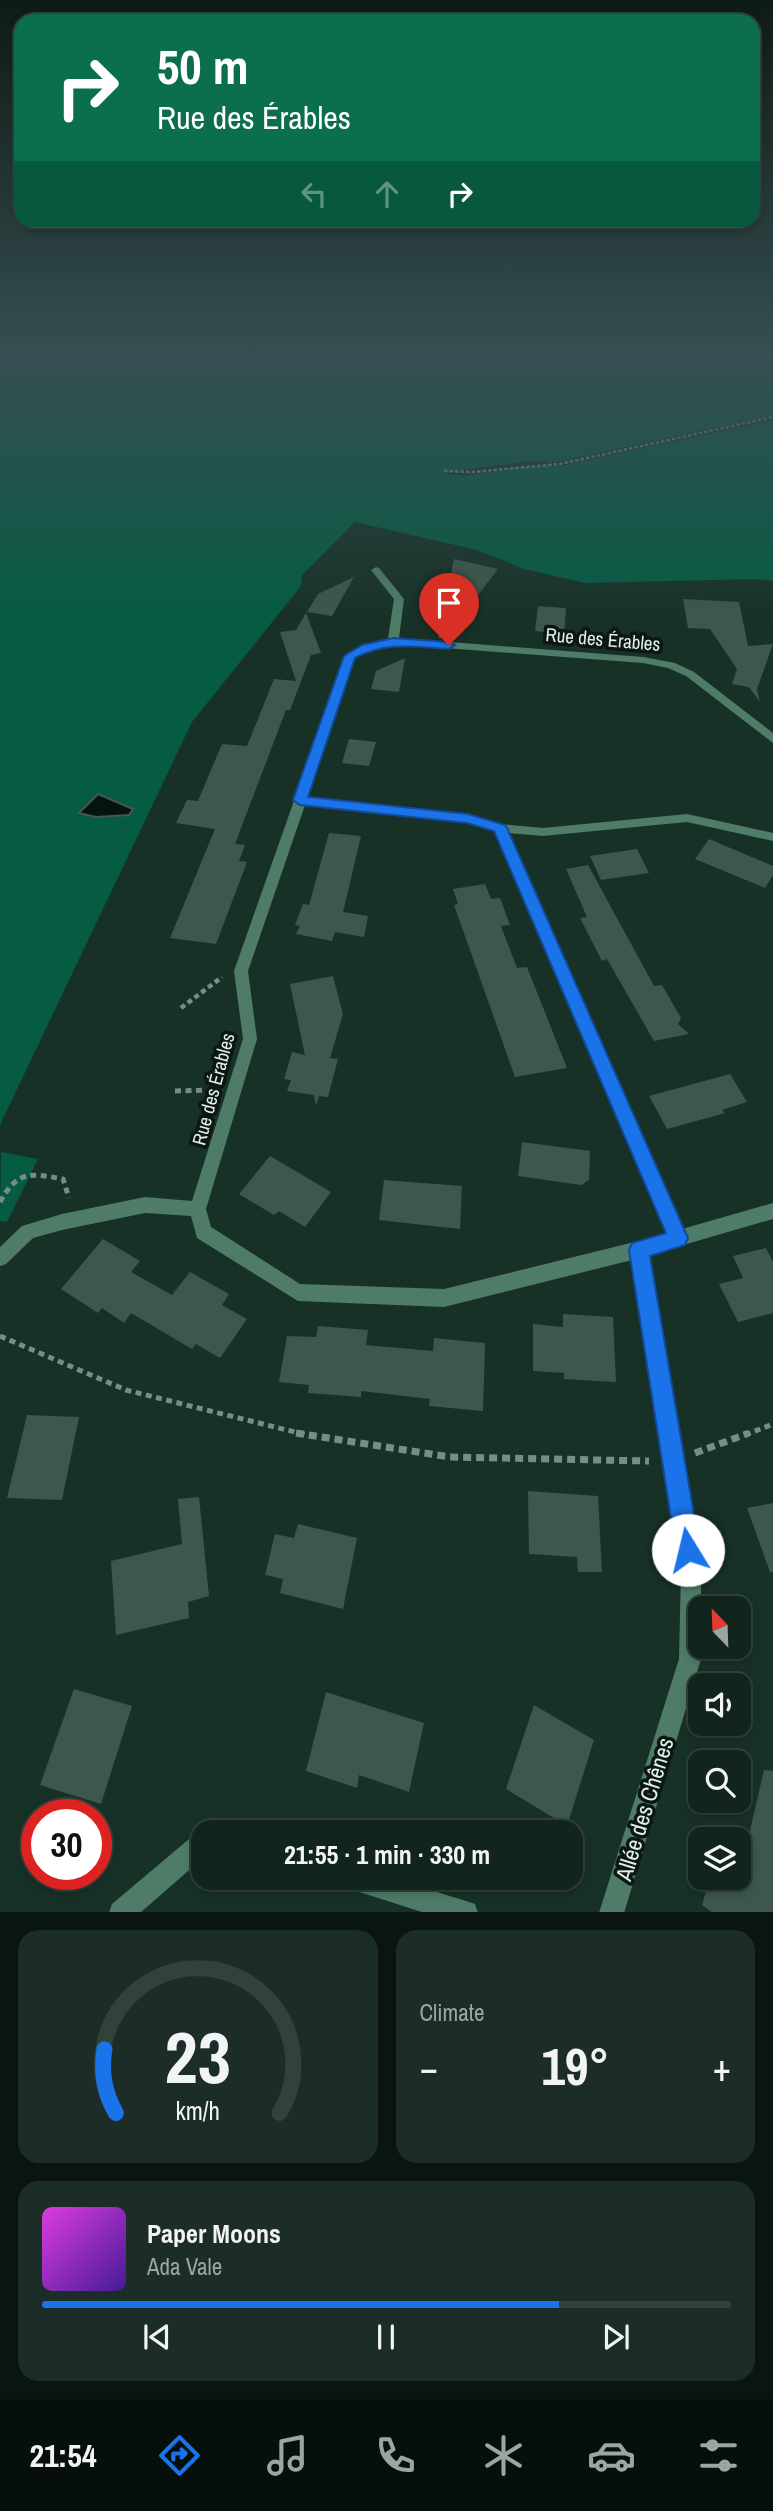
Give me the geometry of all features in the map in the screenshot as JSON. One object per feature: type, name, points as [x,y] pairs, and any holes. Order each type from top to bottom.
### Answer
[{"type":"street","points":[[376,570],[400,599],[393,641]]},
{"type":"street","name":"Rue des Érables","points":[[198,1209],[250,1039],[241,971],[350,656],[366,648],[393,641],[643,660],[671,665],[690,674],[773,739]]},
{"type":"street","points":[[300,800],[468,819],[500,828],[543,832],[687,818],[773,837]]},
{"type":"street","points":[[500,828],[678,1238]]},
{"type":"street","points":[[0,1258],[28,1232],[77,1219],[145,1205],[198,1209],[202,1232],[298,1292],[444,1298],[639,1250],[773,1211]]},
{"type":"street","name":"Allée des Chênes","points":[[611,1912],[690,1659],[691,1572],[639,1250]]},
{"type":"street","points":[[122,1912],[191,1852]]},
{"type":"street","points":[[392,1890],[463,1912]]},
{"type":"path","points":[[444,471],[464,474],[527,464],[560,464],[645,445]]},
{"type":"path","points":[[181,1007],[218,979],[241,971]]},
{"type":"path","points":[[175,1091],[234,1090]]},
{"type":"path","points":[[0,1202],[10,1184],[31,1173],[63,1179],[77,1219]]},
{"type":"path","points":[[0,1336],[126,1390],[291,1432],[450,1457],[674,1461],[773,1424]]},
{"type":"green space","points":[[0,445],[635,445],[558,462],[530,461],[441,473],[464,476],[527,466],[560,466],[656,445],[773,445],[773,581],[757,579],[585,583],[524,569],[477,550],[355,522],[302,575],[301,586],[192,722],[0,1125]]},
{"type":"green space","points":[[1,1152],[38,1159],[7,1222],[0,1221]]},
{"type":"shaded area","points":[[98,794],[133,809],[129,815],[96,817],[79,813]]},
{"type":"building","points":[[454,559],[498,569],[444,639],[438,638]]},
{"type":"building","points":[[354,577],[332,616],[307,612],[318,594]]},
{"type":"building","points":[[683,599],[739,602],[748,646],[773,644],[757,689],[760,702],[749,687],[732,684],[737,669],[710,629],[688,628]]},
{"type":"building","points":[[538,606],[566,608],[564,634],[535,631]]},
{"type":"building","points":[[306,613],[321,653],[311,655],[290,710],[286,710],[235,844],[245,845],[239,861],[247,862],[216,944],[170,938],[215,829],[176,823],[187,800],[198,801],[222,744],[247,746],[274,679],[296,681],[280,632],[296,630]]},
{"type":"building","points":[[405,658],[399,692],[371,689],[376,671]]},
{"type":"building","points":[[349,739],[376,742],[369,766],[342,763]]},
{"type":"building","points":[[329,833],[361,836],[343,912],[368,916],[364,937],[335,932],[332,941],[296,934],[300,926],[295,925],[303,904],[309,905]]},
{"type":"building","points":[[709,839],[773,866],[773,875],[765,888],[695,859]]},
{"type":"building","points":[[637,849],[649,873],[601,880],[590,856]]},
{"type":"building","points":[[588,865],[654,986],[662,985],[681,1018],[678,1024],[689,1034],[654,1041],[607,959],[602,961],[580,918],[587,917],[566,869]]},
{"type":"building","points":[[485,884],[491,899],[500,898],[510,925],[501,926],[517,968],[527,967],[567,1068],[515,1077],[454,905],[458,904],[453,889]]},
{"type":"building","points":[[333,976],[343,1014],[330,1058],[338,1059],[328,1097],[319,1096],[316,1106],[314,1095],[287,1091],[291,1080],[284,1079],[292,1052],[305,1055],[290,984]]},
{"type":"building","points":[[730,1074],[747,1102],[722,1110],[725,1113],[667,1129],[649,1096]]},
{"type":"building","points":[[522,1142],[590,1151],[589,1180],[581,1185],[518,1176]]},
{"type":"building","points":[[270,1156],[331,1192],[305,1227],[279,1211],[274,1215],[239,1194]]},
{"type":"building","points":[[384,1180],[462,1186],[460,1229],[379,1220]]},
{"type":"building","points":[[103,1239],[140,1261],[131,1272],[172,1295],[190,1272],[229,1294],[222,1305],[247,1319],[220,1358],[196,1344],[192,1349],[131,1313],[124,1323],[102,1308],[98,1313],[61,1289]]},
{"type":"building","points":[[766,1248],[773,1262],[773,1313],[738,1322],[719,1284],[743,1278],[733,1256]]},
{"type":"building","points":[[563,1314],[613,1317],[616,1382],[564,1379],[564,1373],[533,1371],[533,1324],[563,1327]]},
{"type":"building","points":[[318,1326],[368,1330],[366,1345],[433,1351],[434,1338],[485,1343],[483,1411],[429,1406],[430,1399],[361,1391],[361,1397],[308,1393],[309,1385],[279,1382],[287,1336],[316,1337]]},
{"type":"building","points":[[27,1415],[79,1417],[62,1500],[7,1498]]},
{"type":"building","points":[[528,1491],[598,1496],[602,1572],[578,1572],[577,1557],[529,1554]]},
{"type":"building","points":[[199,1497],[209,1596],[188,1602],[189,1618],[116,1635],[111,1561],[182,1544],[178,1499]]},
{"type":"building","points":[[773,1503],[773,1572],[770,1572],[747,1508]]},
{"type":"building","points":[[298,1524],[357,1538],[343,1609],[280,1593],[283,1579],[265,1575],[275,1534],[294,1538]]},
{"type":"building","points":[[74,1689],[132,1706],[103,1799],[85,1799],[40,1785]]},
{"type":"building","points":[[326,1692],[424,1723],[409,1792],[359,1775],[357,1788],[306,1771]]},
{"type":"building","points":[[534,1705],[594,1740],[569,1820],[557,1820],[506,1789]]},
{"type":"building","points":[[764,1770],[773,1771],[773,1912],[712,1912],[702,1905],[706,1890],[751,1890],[751,1827]]},
{"type":"route","points":[[449,645],[393,641],[366,648],[350,656],[300,800],[468,819],[500,828],[678,1238],[639,1250],[688,1550]]}]
